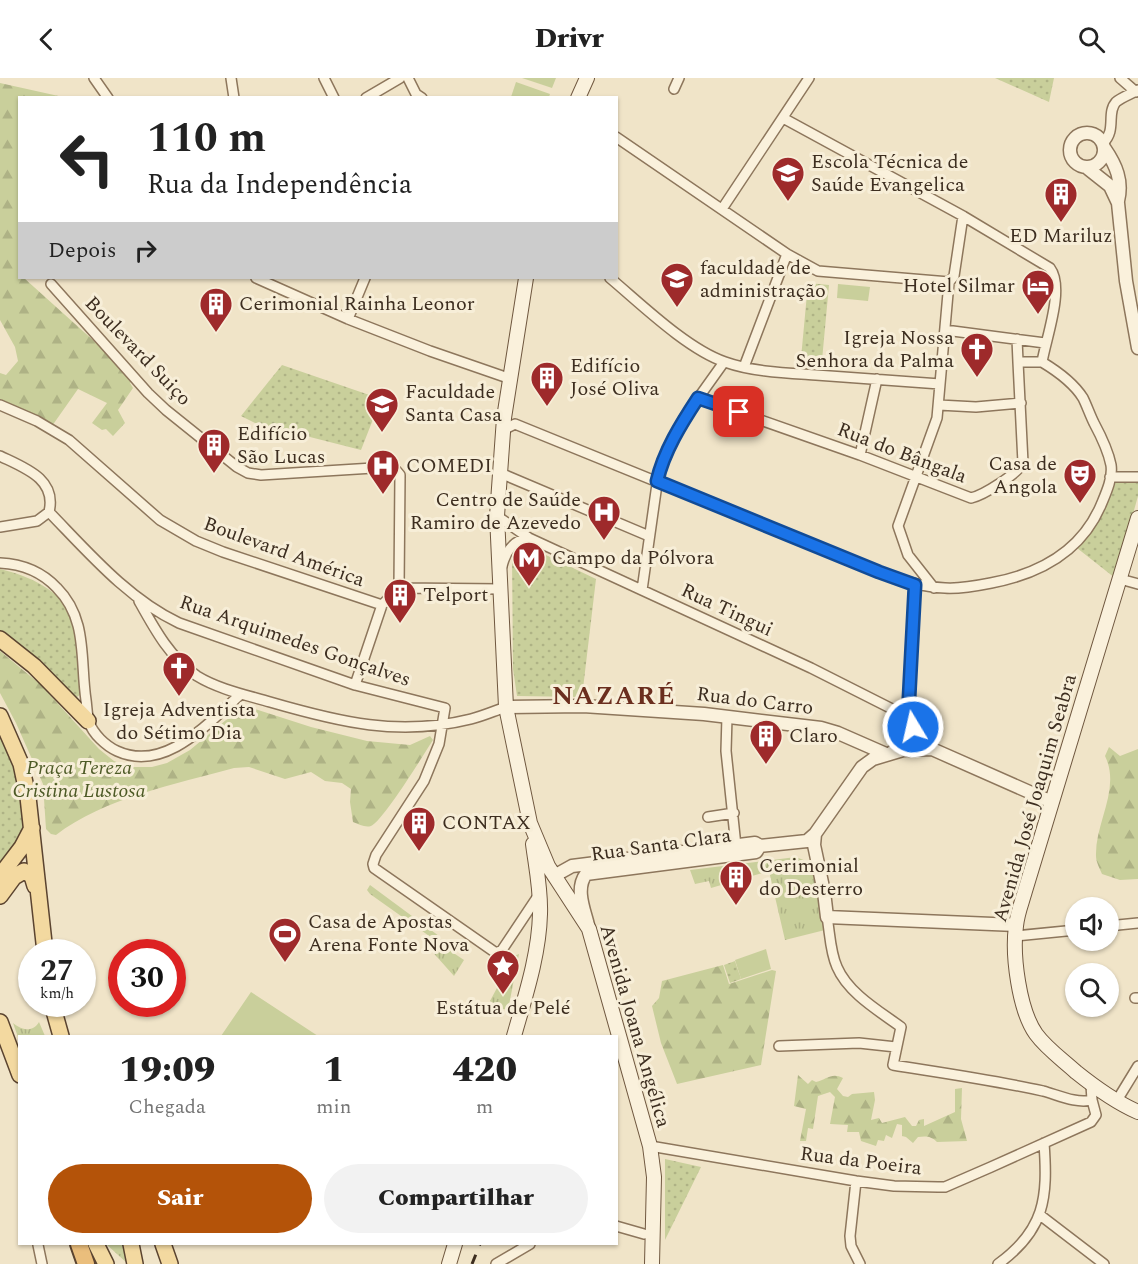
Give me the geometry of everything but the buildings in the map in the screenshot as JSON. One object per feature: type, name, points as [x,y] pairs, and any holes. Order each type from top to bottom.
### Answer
[{"type":"highway","points":[[69,1245],[74,1264]]},
{"type":"highway","points":[[79,1245],[86,1264]]},
{"type":"main road","points":[[579,96],[587,78]]},
{"type":"main road","name":"Avenida Joana Angélica","points":[[526,279],[508,378],[497,516],[506,707],[530,823],[540,850],[554,876],[589,929],[650,1146],[654,1177],[652,1264]]},
{"type":"main road","name":"Avenida José Joaquim Seabra","points":[[1138,518],[1052,802],[1016,930],[1019,986],[1029,1021],[1036,1034],[1091,1085],[1116,1102],[1138,1112]]},
{"type":"main road","points":[[0,639],[34,666],[88,721]]},
{"type":"main road","points":[[0,716],[21,764],[28,797],[44,939]]},
{"type":"main road","points":[[514,1035],[540,924],[540,893],[530,823]]},
{"type":"main road","points":[[0,876],[22,847],[32,828]]},
{"type":"main road","points":[[0,896],[14,877],[24,871],[32,876],[40,904]]},
{"type":"main road","points":[[540,893],[554,876]]},
{"type":"main road","points":[[56,1017],[61,1035]]},
{"type":"main road","points":[[0,1022],[18,1071]]},
{"type":"main road","points":[[96,1245],[106,1264]]},
{"type":"main road","points":[[131,1245],[135,1264]]},
{"type":"main road","points":[[163,1245],[170,1264]]},
{"type":"main road","points":[[449,1264],[455,1245]]},
{"type":"street","points":[[94,78],[107,96]]},
{"type":"street","points":[[231,78],[234,96]]},
{"type":"street","points":[[324,78],[333,96]]},
{"type":"street","points":[[369,96],[400,78]]},
{"type":"street","points":[[408,78],[419,96]]},
{"type":"street","points":[[674,89],[679,78]]},
{"type":"street","points":[[722,209],[809,78]]},
{"type":"street","points":[[1086,167],[1100,162],[1104,154],[1104,146],[1110,135],[1113,105],[1137,91],[1120,78]]},
{"type":"street","points":[[783,118],[963,216],[1050,268],[1054,274],[1056,297],[1042,362]]},
{"type":"street","points":[[1118,203],[1110,186],[1086,167],[1077,164],[1071,156],[1070,146],[1074,139],[1082,134],[1096,135],[1117,171],[1121,189],[1118,203],[1126,281],[1138,348]]},
{"type":"street","points":[[618,137],[787,254],[818,271],[950,282]]},
{"type":"street","points":[[934,588],[908,555],[898,526],[933,429],[939,405],[950,282],[954,276],[963,216]]},
{"type":"street","points":[[744,367],[787,254]]},
{"type":"street","points":[[258,279],[348,319],[508,378]]},
{"type":"street","points":[[348,319],[365,279]]},
{"type":"street","points":[[611,279],[660,321],[698,348],[724,362],[798,374],[940,384]]},
{"type":"street","name":"Boulevard Suiço","points":[[51,284],[160,404],[237,467],[248,473],[261,475],[395,469],[400,475],[399,588]]},
{"type":"street","points":[[945,330],[1045,343]]},
{"type":"street","name":"Rua do Bângala","points":[[698,398],[860,455],[971,498],[980,495],[1016,472],[1024,457],[1017,339]]},
{"type":"street","points":[[642,590],[659,470],[676,433],[724,362]]},
{"type":"street","points":[[503,430],[515,424],[915,585],[934,588],[971,586],[1010,580],[1048,565],[1065,554],[1089,528],[1105,496],[1110,477],[1111,466],[1103,439],[1082,398],[1061,374],[1042,362],[1018,362]]},
{"type":"street","points":[[860,455],[877,379]]},
{"type":"street","points":[[939,405],[976,407],[1021,403]]},
{"type":"street","name":"Boulevard América","points":[[0,405],[37,421],[69,440],[160,520],[186,536],[223,552],[382,606]]},
{"type":"street","points":[[0,456],[26,468],[42,480],[51,504],[49,512],[37,520],[0,526]]},
{"type":"street","points":[[500,473],[649,536]]},
{"type":"street","points":[[1110,477],[1138,477]]},
{"type":"street","name":"Rua Arquimedes Gonçalves","points":[[49,512],[136,597],[158,613],[179,623],[355,685],[445,708],[442,724]]},
{"type":"street","name":"Rua Tingui","points":[[497,516],[529,538],[811,668],[908,717]]},
{"type":"street","points":[[501,572],[504,558],[511,547],[522,539],[529,538]]},
{"type":"street","points":[[0,563],[25,567],[39,573],[52,583],[73,608],[81,637],[88,721],[99,738],[114,750],[142,758],[172,750],[241,694]]},
{"type":"street","points":[[1120,579],[1138,584]]},
{"type":"street","points":[[886,754],[904,741],[908,730],[915,585]]},
{"type":"street","points":[[355,685],[382,606],[399,588],[501,589]]},
{"type":"street","points":[[136,597],[161,639],[187,668],[210,682],[241,694],[303,711],[372,726],[442,724],[471,719],[506,707]]},
{"type":"street","name":"Rua do Carro","points":[[506,707],[519,705],[600,707],[704,714],[821,729],[838,733],[886,754]]},
{"type":"street","points":[[727,717],[726,751],[736,846]]},
{"type":"street","points":[[908,717],[917,734],[932,749],[1052,802]]},
{"type":"street","points":[[442,724],[435,756],[424,781],[376,855],[374,868],[496,953],[502,950],[540,893]]},
{"type":"street","points":[[860,742],[864,752],[862,767]]},
{"type":"street","points":[[932,749],[903,750],[873,759],[862,767],[815,834],[814,850],[824,891],[833,955],[841,975],[857,993],[901,1027],[893,1065],[1043,1091],[1080,1101],[1092,1100],[1091,1085]]},
{"type":"street","points":[[708,816],[734,813]]},
{"type":"street","name":"Rua Santa Clara","points":[[554,876],[572,866],[755,843],[760,846],[802,842],[811,839],[815,834]]},
{"type":"street","points":[[802,842],[814,850]]},
{"type":"street","name":"Rua Santa Clara","points":[[589,929],[580,894],[580,885],[586,874],[756,852],[760,846]]},
{"type":"street","points":[[827,917],[1016,930],[1065,930]]},
{"type":"street","points":[[1119,926],[1138,924]]},
{"type":"street","points":[[779,1046],[859,1043],[896,1047]]},
{"type":"street","points":[[1116,1102],[1138,1066]]},
{"type":"street","name":"Rua da Poeira","points":[[650,1146],[856,1181],[894,1186],[945,1187],[1091,1122],[1096,1115],[1092,1100]]},
{"type":"street","points":[[998,1264],[1017,1248],[1040,1215],[1046,1189],[1044,1143]]},
{"type":"street","points":[[856,1181],[850,1236],[851,1246],[860,1264]]},
{"type":"street","points":[[1040,1215],[1104,1264]]},
{"type":"street","points":[[618,1227],[644,1234]]},
{"type":"street","points":[[38,1245],[42,1264]]},
{"type":"street","points":[[496,1264],[528,1245]]},
{"type":"green space","points":[[522,78],[556,78],[552,88]]},
{"type":"green space","points":[[995,78],[1054,78],[1049,102]]},
{"type":"green space","points":[[516,82],[550,94],[549,96],[511,96]]},
{"type":"green space","points":[[0,83],[58,96],[18,96],[18,279],[25,279],[135,378],[130,383],[133,388],[118,410],[125,423],[113,436],[106,429],[102,430],[92,423],[107,403],[78,389],[52,426],[0,400],[0,373],[6,375],[18,361],[15,347],[0,320]]},
{"type":"green space","points":[[808,283],[829,285],[821,371],[800,369]]},
{"type":"green space","points":[[838,284],[870,287],[868,301],[837,298]]},
{"type":"green space","points":[[282,365],[381,399],[361,450],[255,423],[241,416]]},
{"type":"green space","points":[[1116,481],[1138,482],[1138,496],[1115,578],[1077,548],[1101,517]]},
{"type":"green space","points":[[529,547],[596,579],[582,697],[517,696],[513,669],[512,556]]},
{"type":"green space","points":[[0,569],[33,580],[53,593],[68,609],[77,628],[80,646],[81,694],[77,697],[73,696],[0,632]]},
{"type":"green space","name":"Praça Tereza Cristina Lustosa","points":[[0,651],[41,685],[99,749],[114,761],[129,767],[152,767],[167,763],[190,750],[226,720],[239,713],[255,709],[311,727],[367,741],[410,745],[430,736],[433,740],[394,800],[371,826],[353,822],[351,789],[342,783],[325,781],[311,772],[285,779],[249,767],[234,768],[141,794],[96,811],[56,835],[51,834],[46,829],[43,784],[0,693]]},
{"type":"green space","points":[[0,728],[11,748],[29,843],[0,881]]},
{"type":"green space","points":[[1109,747],[1120,756],[1138,749],[1138,879],[1120,880],[1102,874],[1097,861],[1099,831],[1109,793],[1109,768],[1105,756]]},
{"type":"green space","points":[[796,857],[806,861],[814,871],[825,930],[785,940],[769,871],[711,888],[709,881],[695,884],[690,870]]},
{"type":"green space","points":[[370,885],[439,936],[437,942],[464,960],[454,976],[429,948],[432,938],[370,894],[367,890]]},
{"type":"green space","points":[[766,949],[771,969],[741,979],[735,960]]},
{"type":"green space","points":[[519,954],[508,1010],[503,1009],[490,1001],[514,956]]},
{"type":"green space","points":[[735,961],[741,979],[730,983],[724,965]]},
{"type":"green space","points":[[723,965],[729,984],[772,970],[776,971],[761,1065],[677,1084],[661,1043],[652,1006],[659,998],[662,981]]},
{"type":"green space","points":[[251,992],[316,1035],[222,1035]]},
{"type":"green space","points":[[39,1022],[45,1035],[18,1035],[18,1037],[13,1023],[27,1029],[34,1028]]},
{"type":"green space","points":[[798,1075],[808,1084],[812,1080],[816,1082],[839,1076],[843,1078],[837,1089],[843,1096],[874,1092],[875,1100],[871,1120],[879,1118],[882,1123],[905,1117],[912,1126],[916,1126],[919,1120],[924,1119],[924,1126],[955,1112],[955,1089],[962,1088],[961,1119],[967,1141],[937,1142],[930,1138],[918,1137],[913,1143],[902,1136],[902,1125],[897,1124],[892,1138],[886,1135],[884,1141],[878,1140],[876,1146],[861,1141],[859,1132],[847,1132],[848,1125],[830,1124],[835,1097],[830,1092],[818,1096],[813,1129],[808,1128],[806,1141],[800,1141],[806,1109],[794,1106]]},
{"type":"green space","points":[[665,1159],[701,1167],[665,1240]]},
{"type":"green space","points":[[107,1245],[125,1245],[128,1264]]},
{"type":"railway","points":[[472,1264],[480,1245]]},
{"type":"place","name":"Escola Técnica de Saúde Evangelica","points":[[788,202]]},
{"type":"place","name":"ED Mariluz","points":[[1061,223]]},
{"type":"place","name":"faculdade de administração","points":[[677,308]]},
{"type":"place","name":"Hotel Silmar","points":[[1038,315]]},
{"type":"place","name":"Cerimonial Rainha Leonor","points":[[216,333]]},
{"type":"place","name":"Igreja Nossa Senhora da Palma","points":[[977,378]]},
{"type":"place","name":"Edifício José Oliva","points":[[547,407]]},
{"type":"place","name":"Faculdade Santa Casa","points":[[382,433]]},
{"type":"place","name":"Edifício São Lucas","points":[[214,474]]},
{"type":"place","name":"COMEDI","points":[[383,495]]},
{"type":"place","name":"Casa de Angola","points":[[1080,504]]},
{"type":"place","name":"Centro de Saúde Ramiro de Azevedo","points":[[604,541]]},
{"type":"place","name":"Campo da Pólvora","points":[[529,587]]},
{"type":"place","name":"Telport","points":[[400,624]]},
{"type":"place","name":"Igreja Adventista do Sétimo Dia","points":[[179,697]]},
{"type":"place","name":"Claro","points":[[766,765]]},
{"type":"place","name":"CONTAX","points":[[419,852]]},
{"type":"place","name":"Cerimonial do Desterro","points":[[736,906]]},
{"type":"place","name":"Casa de Apostas Arena Fonte Nova","points":[[285,963]]},
{"type":"place","name":"Estátua de Pelé","points":[[503,995]]},
{"type":"district","name":"NAZARÉ","points":[[614,696]]},
{"type":"route","points":[[739,412],[698,398],[676,433],[659,470],[657,481],[915,585],[908,717],[913,727]]}]
